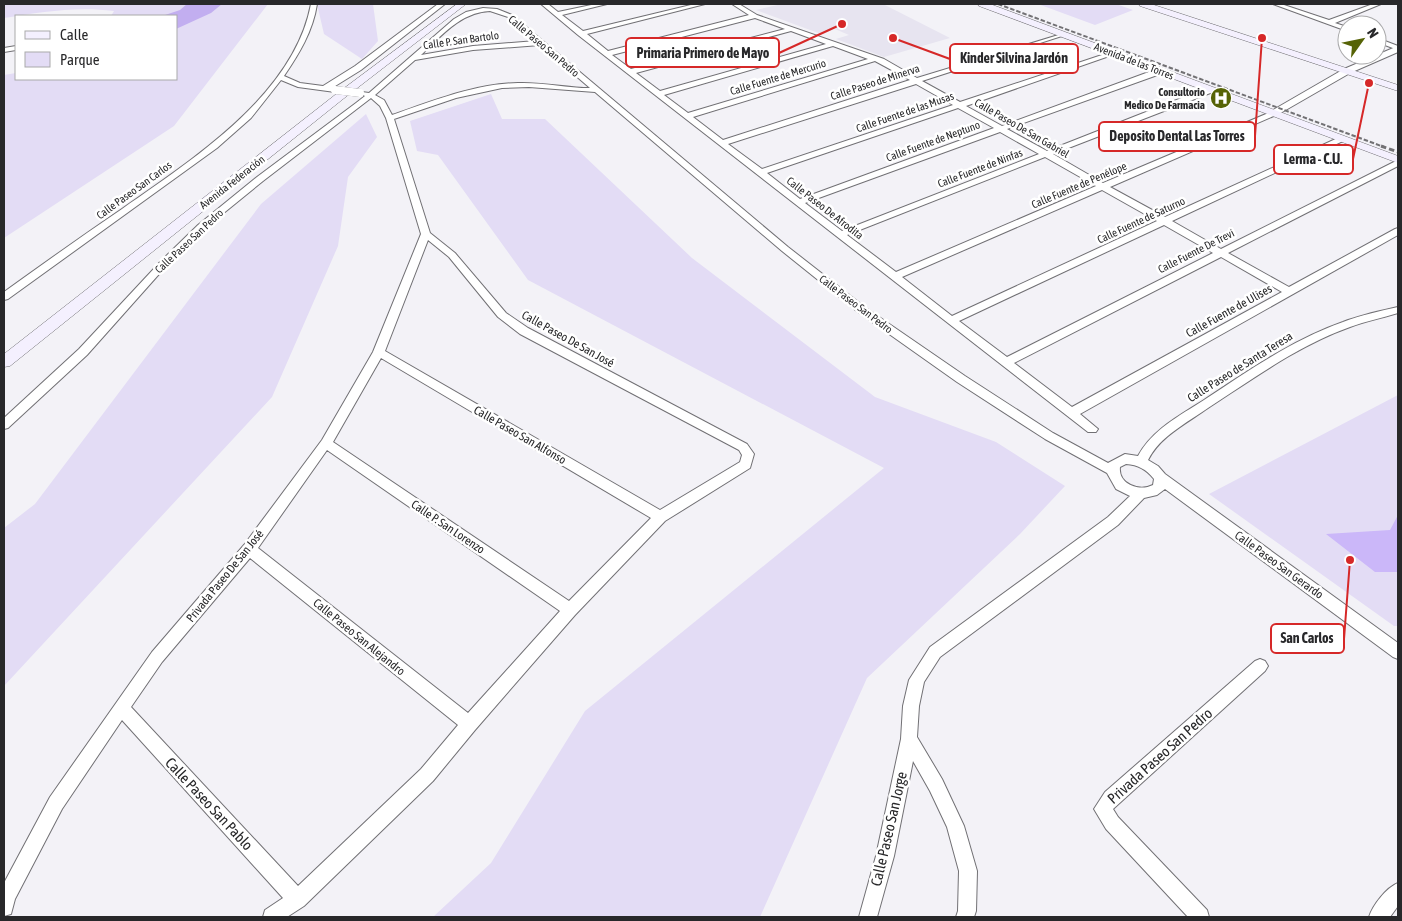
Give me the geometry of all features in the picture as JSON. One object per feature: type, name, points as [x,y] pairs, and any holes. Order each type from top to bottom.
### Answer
[{"type":"main road","name":"Avenida Federación","points":[[4,362],[339,97],[462,4]]},
{"type":"main road","name":"Avenida de las Torres","points":[[982,4],[1398,162]]},
{"type":"main road","points":[[1143,4],[1398,88]]},
{"type":"street","name":"Calle Paseo San Carlos","points":[[4,297],[195,160],[238,126],[269,92],[305,36],[314,14],[314,4]]},
{"type":"street","points":[[326,88],[358,68],[442,4]]},
{"type":"street","name":"Calle Paseo De Afrodita","points":[[544,4],[580,34],[762,172],[1092,429]]},
{"type":"street","points":[[558,14],[604,4]]},
{"type":"street","points":[[580,34],[702,4]]},
{"type":"street","name":"Calle Paseo De San Gabriel","points":[[735,4],[756,16],[875,59],[1290,292]]},
{"type":"street","points":[[1276,4],[1337,25]]},
{"type":"street","points":[[1328,22],[1378,4]]},
{"type":"street","name":"Calle Paseo San Pedro","points":[[4,425],[83,352],[165,262],[202,227],[260,179],[371,95],[464,14],[495,10],[506,14],[542,43],[785,249],[862,310],[960,379],[1049,436],[1113,471]]},
{"type":"street","points":[[606,54],[756,16]]},
{"type":"street","points":[[630,72],[792,29]]},
{"type":"street","name":"Calle Paseo de Minerva","points":[[722,143],[1063,34]]},
{"type":"street","name":"Calle P. San Bartolo","points":[[413,58],[473,48],[542,43]]},
{"type":"street","points":[[658,94],[832,44]]},
{"type":"street","points":[[1273,113],[1347,71],[1398,48]]},
{"type":"street","name":"Calle Fuente de las Musas","points":[[762,172],[1113,53]]},
{"type":"street","name":"Calle Fuente de Mercurio","points":[[687,116],[875,59]]},
{"type":"street","name":"Calle Fuente de Neptuno","points":[[799,202],[1160,71]]},
{"type":"street","points":[[279,76],[298,84],[371,95],[382,101],[390,118],[426,234]]},
{"type":"street","points":[[269,92],[298,84]]},
{"type":"street","points":[[390,118],[454,95],[498,87],[535,86],[596,90]]},
{"type":"street","name":"Calle Fuente de Ninfas","points":[[842,234],[1210,90]]},
{"type":"street","name":"Calle Fuente de Penélope","points":[[895,276],[1273,113]]},
{"type":"street","name":"Calle Fuente de Saturno","points":[[952,320],[1340,139]]},
{"type":"street","name":"Calle Fuente De Trevi","points":[[1006,362],[1398,162]]},
{"type":"street","name":"Calle Fuente de Ulises","points":[[1072,413],[1398,231]]},
{"type":"street","name":"Privada Paseo De San José","points":[[4,907],[7,896],[56,803],[121,708],[158,657],[249,549],[326,443],[379,352],[426,234]]},
{"type":"street","name":"Calle Paseo De San José","points":[[426,234],[452,255],[502,315],[524,331],[739,444],[748,454],[746,465],[660,517]]},
{"type":"street","name":"Calle Paseo de Santa Teresa","points":[[1141,461],[1149,446],[1167,430],[1268,363],[1310,340],[1347,324],[1398,310]]},
{"type":"street","name":"Calle Paseo San Alfonso","points":[[379,352],[660,517]]},
{"type":"street","name":"Calle P. San Lorenzo","points":[[326,443],[570,610]]},
{"type":"street","points":[[1133,459],[1141,461],[1150,466],[1160,478],[1159,488],[1154,492],[1140,494],[1123,487],[1117,482],[1113,471],[1114,464],[1119,460],[1133,459]]},
{"type":"street","name":"Calle Paseo San Gerardo","points":[[1160,478],[1398,652]]},
{"type":"street","points":[[965,917],[967,911],[968,871],[955,826],[936,785],[909,739],[911,706],[917,680],[935,652],[1113,521],[1140,494]]},
{"type":"street","points":[[272,917],[297,899],[427,775],[469,724],[570,610],[660,517]]},
{"type":"street","name":"Calle Paseo San Alejandro","points":[[249,549],[469,724]]},
{"type":"street","name":"Privada Paseo San Pedro","points":[[1200,917],[1112,823],[1103,808],[1111,798],[1260,666]]},
{"type":"street","name":"Calle Paseo San Pablo","points":[[121,708],[297,899]]},
{"type":"street","name":"Calle Paseo San Jorge","points":[[868,917],[885,856],[909,739]]},
{"type":"street","points":[[1378,917],[1398,892]]},
{"type":"shaded area","points":[[187,4],[222,4],[211,13],[178,28],[178,15],[165,15],[180,10]]},
{"type":"shaded area","points":[[782,4],[883,4],[950,38],[884,57],[836,39],[849,35],[835,29],[821,34],[756,10]]},
{"type":"shaded area","points":[[1398,515],[1398,572],[1375,572],[1326,534],[1390,530]]},
{"type":"green space","points":[[4,4],[268,4],[174,126],[4,238],[4,75],[15,73],[15,80],[178,80],[178,15],[112,15],[114,11],[72,9],[15,15],[4,18]]},
{"type":"green space","points":[[317,4],[373,4],[378,41],[362,59],[324,34]]},
{"type":"green space","points":[[1038,4],[1116,4],[1133,10],[1095,25]]},
{"type":"green space","points":[[491,94],[502,119],[545,119],[692,258],[875,397],[996,442],[1065,486],[1020,534],[867,678],[760,917],[433,917],[491,863],[585,711],[884,468],[528,280],[438,155],[417,151],[410,121]]},
{"type":"green space","points":[[366,114],[377,137],[348,177],[338,246],[272,397],[4,686],[4,528],[35,504],[261,204]]},
{"type":"green space","points":[[1398,395],[1398,626],[1394,626],[1209,494]]},
{"type":"railway","points":[[998,4],[1384,147]]},
{"type":"railway","points":[[1381,146],[1398,152]]},
{"type":"place","name":"Primaria Primero de Mayo","points":[[842,24]]},
{"type":"place","name":"Kinder Silvina Jardón","points":[[893,38]]},
{"type":"place","name":"Deposito Dental Las Torres","points":[[1262,38]]},
{"type":"place","name":"Lerma - C.U.","points":[[1369,83]]},
{"type":"place","name":"Consultorio Medico De Farmacia","points":[[1221,98]]},
{"type":"place","name":"San Carlos","points":[[1350,560]]}]
